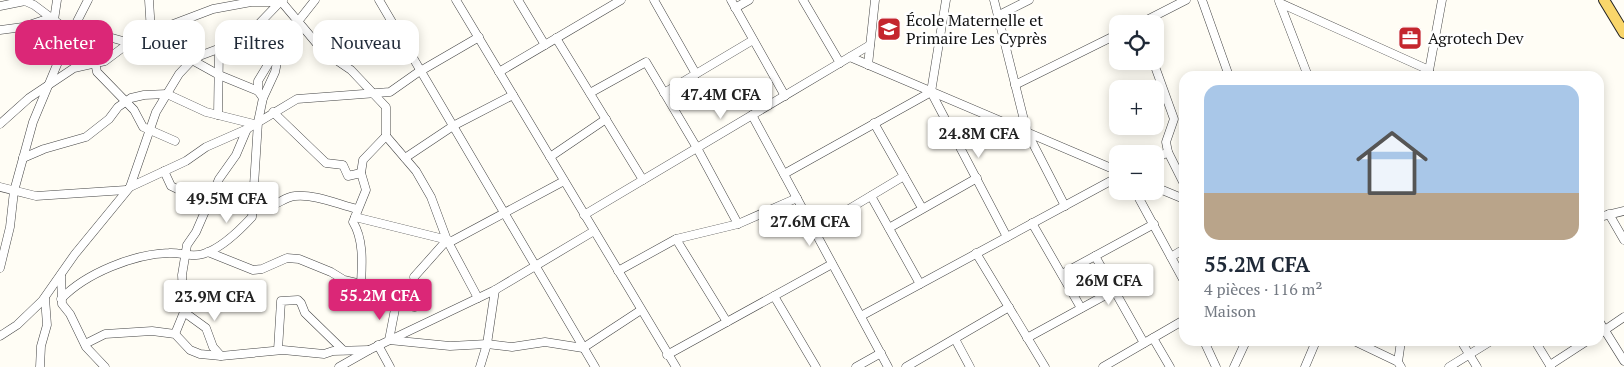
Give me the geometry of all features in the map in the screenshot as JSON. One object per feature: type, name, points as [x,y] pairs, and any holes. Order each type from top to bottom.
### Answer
[{"type":"main road","points":[[1604,0],[1624,33]]},
{"type":"main road","points":[[1614,0],[1614,14]]},
{"type":"street","points":[[52,19],[57,0]]},
{"type":"street","points":[[77,20],[88,0]]},
{"type":"street","points":[[148,0],[150,20]]},
{"type":"street","points":[[218,8],[224,0]]},
{"type":"street","points":[[298,20],[315,0]]},
{"type":"street","points":[[379,0],[594,367]]},
{"type":"street","points":[[456,0],[676,367]]},
{"type":"street","points":[[518,0],[546,45]]},
{"type":"street","points":[[499,72],[621,0]]},
{"type":"street","points":[[654,0],[696,74]]},
{"type":"street","points":[[731,0],[785,96]]},
{"type":"street","points":[[735,8],[749,0]]},
{"type":"street","points":[[803,0],[840,63]]},
{"type":"street","points":[[868,65],[875,0]]},
{"type":"street","points":[[946,0],[931,92],[1007,237]]},
{"type":"street","points":[[994,0],[1027,132],[1064,206]]},
{"type":"street","points":[[998,15],[1028,0]]},
{"type":"street","points":[[1157,15],[1186,0]]},
{"type":"street","points":[[1202,0],[1227,71]]},
{"type":"street","points":[[1428,71],[1442,0]]},
{"type":"street","points":[[0,6],[18,1],[34,5],[52,19]]},
{"type":"street","points":[[184,20],[218,8],[251,2],[281,1]]},
{"type":"street","points":[[281,1],[295,20]]},
{"type":"street","points":[[263,20],[281,1]]},
{"type":"street","points":[[1280,1],[1424,71]]},
{"type":"street","points":[[1280,1],[1306,71]]},
{"type":"street","points":[[0,30],[23,27],[52,19]]},
{"type":"street","points":[[303,30],[323,51],[351,70],[386,107],[386,136],[416,171],[431,197],[447,240],[478,298]]},
{"type":"street","points":[[0,187],[36,196],[128,188],[186,161],[206,147],[253,125],[297,99],[340,94],[390,92],[421,71],[479,37]]},
{"type":"street","points":[[556,38],[643,180]]},
{"type":"street","points":[[1015,85],[1109,38]]},
{"type":"street","points":[[664,93],[753,40]]},
{"type":"street","points":[[584,215],[870,45]]},
{"type":"street","points":[[850,57],[1109,167]]},
{"type":"street","points":[[590,93],[646,62],[697,148],[738,224]]},
{"type":"street","points":[[0,268],[10,226],[14,191],[23,158],[35,117],[58,65]]},
{"type":"street","points":[[0,124],[29,98],[50,86],[74,68],[90,65]]},
{"type":"street","points":[[96,65],[97,72],[126,101],[149,132],[175,141]]},
{"type":"street","points":[[0,336],[17,325],[45,298],[128,188],[162,100],[187,65]]},
{"type":"street","points":[[201,65],[218,75],[258,91],[263,98]]},
{"type":"street","points":[[218,65],[218,115]]},
{"type":"street","points":[[258,91],[258,81],[268,65]]},
{"type":"street","points":[[175,334],[184,312],[182,292],[184,256],[187,245],[196,232],[219,179],[236,155],[253,125],[263,98],[272,82],[276,65]]},
{"type":"street","points":[[1156,70],[1174,119],[1166,142],[1168,152],[1179,174]]},
{"type":"street","points":[[784,174],[931,92]]},
{"type":"street","points":[[23,158],[44,149],[86,137],[126,101],[144,94],[167,94],[206,112],[253,125]]},
{"type":"street","points":[[404,158],[454,126],[513,95]]},
{"type":"street","points":[[273,112],[326,163],[342,165],[348,176],[361,172]]},
{"type":"street","points":[[752,116],[888,367]]},
{"type":"street","points":[[550,157],[606,119]]},
{"type":"street","points":[[874,123],[922,208]]},
{"type":"street","points":[[61,299],[68,292],[116,265],[151,255],[175,253],[184,256],[208,252],[252,217],[254,205],[253,125]]},
{"type":"street","points":[[361,284],[361,248],[358,230],[353,222],[366,190],[361,172],[363,160],[386,136]]},
{"type":"street","points":[[1164,154],[1168,152]]},
{"type":"street","points":[[164,171],[171,186],[209,201],[275,205],[288,198],[302,196],[357,209]]},
{"type":"street","points":[[814,230],[904,176]]},
{"type":"street","points":[[889,228],[976,178]]},
{"type":"street","points":[[355,218],[452,241],[564,181]]},
{"type":"street","points":[[861,316],[1109,182]]},
{"type":"street","points":[[1164,191],[1179,197]]},
{"type":"street","points":[[870,196],[920,284]]},
{"type":"street","points":[[618,271],[676,239],[738,224],[797,198]]},
{"type":"street","points":[[1139,200],[1179,272]]},
{"type":"street","points":[[1604,215],[1624,211]]},
{"type":"street","points":[[1608,214],[1624,240]]},
{"type":"street","points":[[1032,223],[1081,308]]},
{"type":"street","points":[[1062,274],[1154,224]]},
{"type":"street","points":[[338,367],[378,345],[495,290],[594,231]]},
{"type":"street","points":[[676,239],[726,322]]},
{"type":"street","points":[[414,277],[447,240]]},
{"type":"street","points":[[208,252],[253,270],[262,269],[287,258],[299,259],[331,272],[344,280],[361,284],[387,302],[415,307]]},
{"type":"street","points":[[1171,257],[1179,252]]},
{"type":"street","points":[[976,253],[1045,367]]},
{"type":"street","points":[[1095,256],[1144,343]]},
{"type":"street","points":[[668,355],[832,264]]},
{"type":"street","points":[[61,275],[61,299],[85,344],[105,367]]},
{"type":"street","points":[[480,367],[487,344],[495,290]]},
{"type":"street","points":[[1027,338],[1113,290]]},
{"type":"street","points":[[774,296],[816,367]]},
{"type":"street","points":[[40,367],[41,346],[46,325],[45,298]]},
{"type":"street","points":[[278,350],[281,301],[292,299],[301,303],[305,313],[343,350]]},
{"type":"street","points":[[389,340],[396,304]]},
{"type":"street","points":[[906,367],[1008,307]]},
{"type":"street","points":[[389,340],[450,346],[487,344],[512,347],[545,342],[584,348],[641,310]]},
{"type":"street","points":[[184,312],[206,328],[214,347],[221,356]]},
{"type":"street","points":[[1604,331],[1624,317]]},
{"type":"street","points":[[1103,367],[1179,323]]},
{"type":"street","points":[[85,344],[105,334],[152,331],[175,334],[190,350],[200,354],[221,356],[251,351],[278,350],[324,354],[343,350],[368,350]]},
{"type":"street","points":[[1604,335],[1624,362]]},
{"type":"street","points":[[1154,338],[1170,367]]},
{"type":"street","points":[[954,339],[970,367]]},
{"type":"street","points":[[378,345],[390,367]]},
{"type":"street","points":[[1206,346],[1216,367]]},
{"type":"street","points":[[1234,367],[1244,346]]},
{"type":"street","points":[[1305,367],[1314,346]]},
{"type":"street","points":[[1363,346],[1399,365],[1401,346]]},
{"type":"street","points":[[1465,346],[1478,367]]},
{"type":"street","points":[[1449,367],[1483,346]]},
{"type":"street","points":[[1538,346],[1550,366],[1580,346]]},
{"type":"street","points":[[856,367],[881,353]]},
{"type":"place","name":"École Maternelle et Primaire Les Cyprès","points":[[889,29]]},
{"type":"place","name":"Agrotech Dev","points":[[1410,38]]}]
